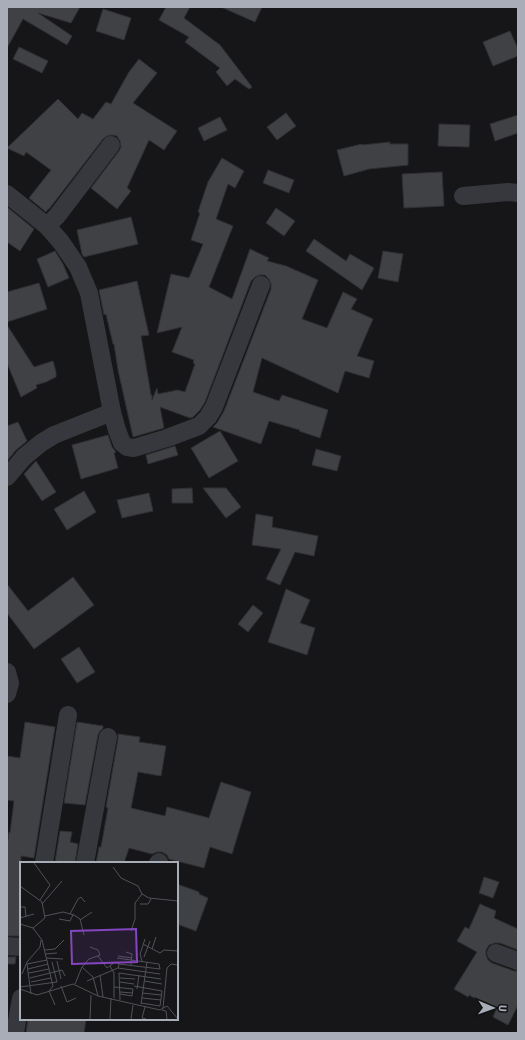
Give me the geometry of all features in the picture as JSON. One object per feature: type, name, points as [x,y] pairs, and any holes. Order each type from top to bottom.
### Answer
[{"type":"street","points":[[47,226],[57,216],[112,145]]},
{"type":"street","points":[[463,196],[508,192],[518,193]]},
{"type":"street","points":[[7,194],[47,226],[61,242],[78,267],[89,294],[112,412],[122,443],[127,447],[134,448],[199,426],[208,417],[214,407],[261,285]]},
{"type":"street","points":[[7,477],[24,457],[41,443],[54,436],[112,412]]},
{"type":"street","points":[[7,672],[10,683],[7,694]]},
{"type":"street","points":[[44,862],[68,715]]},
{"type":"street","points":[[84,862],[108,737]]},
{"type":"street","points":[[7,946],[20,947]]},
{"type":"street","points":[[496,953],[518,961]]},
{"type":"street","points":[[15,1033],[20,1004]]},
{"type":"building","points":[[7,7],[80,7],[71,23],[38,13],[72,36],[67,45],[23,19],[7,48]]},
{"type":"building","points":[[166,7],[190,7],[184,18],[220,45],[252,87],[249,89],[235,79],[227,86],[216,72],[220,68],[185,42],[189,37],[159,20]]},
{"type":"building","points":[[221,7],[262,7],[255,22]]},
{"type":"building","points":[[103,9],[131,18],[124,40],[96,31]]},
{"type":"building","points":[[510,31],[518,49],[518,56],[493,66],[483,42]]},
{"type":"building","points":[[19,47],[48,61],[42,73],[13,59]]},
{"type":"building","points":[[139,59],[157,73],[133,103],[177,131],[164,150],[149,140],[127,188],[131,191],[117,209],[91,188],[121,147],[117,136],[112,135],[103,139],[46,212],[29,198],[51,170],[26,152],[24,156],[7,148],[58,99],[78,119],[82,113],[93,119],[106,102],[111,104],[129,72]]},
{"type":"building","points":[[286,113],[296,126],[277,140],[267,127]]},
{"type":"building","points":[[518,115],[518,133],[495,141],[490,124]]},
{"type":"building","points":[[220,117],[227,130],[204,141],[198,128]]},
{"type":"building","points":[[439,124],[470,125],[469,147],[438,146]]},
{"type":"building","points":[[390,142],[390,144],[408,144],[408,165],[369,169],[344,176],[337,150],[362,144]]},
{"type":"building","points":[[222,158],[244,171],[235,188],[228,184],[216,219],[233,226],[209,287],[232,299],[250,249],[269,258],[267,261],[286,266],[318,280],[302,319],[327,328],[343,292],[357,299],[351,309],[373,319],[357,356],[374,361],[369,378],[345,371],[338,393],[262,358],[253,392],[279,401],[282,395],[328,410],[320,438],[299,431],[300,430],[269,421],[261,444],[213,427],[224,411],[271,289],[269,279],[265,275],[255,277],[251,281],[205,402],[200,410],[190,418],[160,407],[164,428],[133,437],[118,370],[114,344],[106,314],[104,315],[99,290],[137,281],[149,335],[141,336],[152,400],[157,388],[158,394],[178,390],[185,392],[195,364],[193,363],[194,360],[172,352],[182,327],[157,333],[171,274],[189,278],[203,244],[191,240],[208,182]]},
{"type":"building","points":[[268,170],[294,180],[289,193],[263,183]]},
{"type":"building","points":[[442,172],[444,206],[404,208],[402,174]]},
{"type":"building","points":[[7,207],[34,229],[20,251],[7,242]]},
{"type":"building","points":[[276,208],[295,221],[284,236],[266,223]]},
{"type":"building","points":[[131,217],[138,244],[84,257],[77,230]]},
{"type":"building","points":[[314,239],[346,261],[350,254],[374,268],[362,290],[306,251]]},
{"type":"building","points":[[55,251],[69,278],[48,287],[37,259]]},
{"type":"building","points":[[383,251],[403,254],[398,282],[378,278]]},
{"type":"building","points":[[39,283],[47,309],[7,322],[7,292]]},
{"type":"building","points":[[7,325],[34,367],[53,361],[56,372],[56,377],[36,385],[37,388],[21,397],[7,363]]},
{"type":"building","points":[[18,422],[27,441],[16,450],[7,461],[7,426]]},
{"type":"building","points":[[220,431],[238,461],[209,478],[191,448]]},
{"type":"building","points":[[108,435],[112,447],[116,452],[114,453],[118,468],[81,479],[72,445]]},
{"type":"building","points":[[175,446],[178,455],[148,464],[146,455]]},
{"type":"building","points":[[316,449],[341,456],[337,471],[312,465]]},
{"type":"building","points":[[36,461],[56,492],[42,501],[24,474]]},
{"type":"building","points":[[192,488],[193,503],[172,503],[172,489]]},
{"type":"building","points":[[203,488],[226,488],[241,507],[226,518]]},
{"type":"building","points":[[84,491],[96,512],[67,530],[54,509]]},
{"type":"building","points":[[149,493],[153,511],[122,518],[117,500]]},
{"type":"building","points":[[256,514],[273,517],[272,527],[318,536],[314,556],[295,552],[280,585],[266,579],[281,549],[252,545]]},
{"type":"building","points":[[73,577],[94,605],[34,649],[7,613],[7,584],[28,611]]},
{"type":"building","points":[[286,589],[310,600],[300,623],[315,628],[307,655],[268,642]]},
{"type":"building","points":[[253,605],[263,613],[248,632],[238,624]]},
{"type":"building","points":[[79,647],[95,672],[77,683],[61,659]]},
{"type":"building","points":[[25,722],[55,727],[34,858],[21,856],[19,936],[7,936],[7,846],[14,801],[7,800],[7,756],[20,758]]},
{"type":"building","points":[[77,722],[103,726],[98,735],[85,805],[64,803]]},
{"type":"building","points":[[118,734],[140,737],[139,742],[166,746],[161,776],[138,772],[131,808],[165,816],[167,807],[209,818],[221,782],[251,792],[232,854],[210,847],[204,868],[169,859],[167,855],[162,852],[152,854],[129,848],[124,862],[96,862],[99,847],[101,847],[108,808],[106,807]]},
{"type":"building","points":[[60,831],[72,832],[70,842],[78,844],[75,862],[55,862]]},
{"type":"building","points":[[484,877],[499,882],[493,898],[479,893]]},
{"type":"building","points":[[178,884],[199,892],[199,894],[208,898],[196,931],[178,924]]},
{"type":"building","points":[[480,904],[496,911],[494,918],[518,929],[518,950],[500,943],[495,943],[489,945],[486,950],[488,960],[492,963],[518,971],[518,1005],[508,1025],[493,1017],[496,1010],[469,995],[468,997],[454,989],[477,952],[457,941],[465,927],[469,929]]},
{"type":"building","points":[[7,957],[16,957],[15,964],[7,964]]},
{"type":"building","points":[[28,1020],[86,1020],[84,1033],[26,1033]]}]
